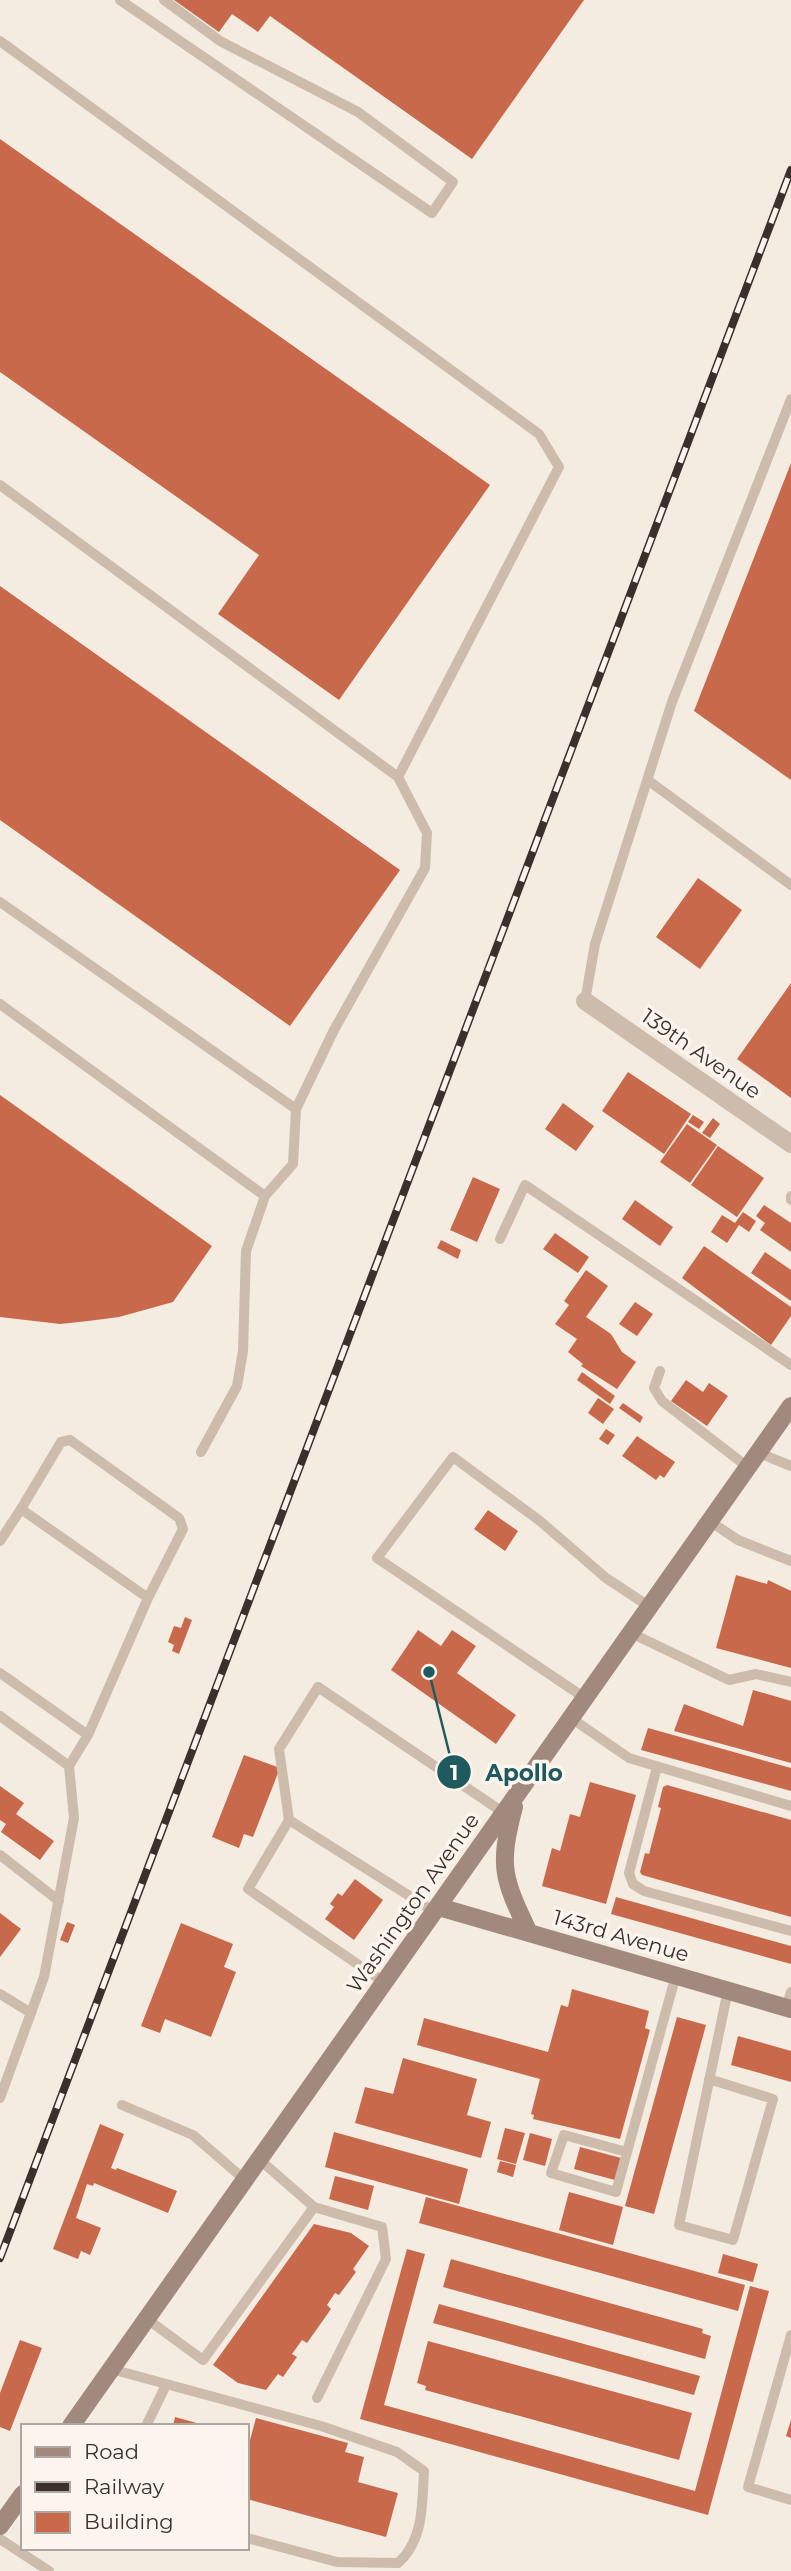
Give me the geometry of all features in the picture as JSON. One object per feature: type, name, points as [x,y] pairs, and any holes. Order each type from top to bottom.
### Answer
[{"type":"main road","name":"Washington Avenue","points":[[72,2424],[438,1910],[518,1792],[791,1406]]},
{"type":"main road","points":[[518,1792],[503,1849],[507,1887],[529,1933]]},
{"type":"main road","name":"143rd Avenue","points":[[438,1910],[728,1990],[789,2003]]},
{"type":"main road","points":[[0,2526],[21,2497]]},
{"type":"street","name":"139th Avenue","points":[[585,1001],[791,1144]]},
{"type":"lane","points":[[120,0],[432,213],[453,182],[358,112],[220,41],[164,0]]},
{"type":"lane","points":[[0,41],[539,434],[559,467],[398,777]]},
{"type":"lane","points":[[585,1001],[595,944],[672,702],[791,399]]},
{"type":"lane","points":[[0,485],[398,777],[427,833],[425,868],[334,1030],[296,1109],[293,1164],[265,1196],[246,1251],[243,1351],[237,1386],[201,1452]]},
{"type":"lane","points":[[649,781],[791,885]]},
{"type":"lane","points":[[0,902],[296,1109]]},
{"type":"lane","points":[[0,1004],[265,1196]]},
{"type":"lane","points":[[500,1240],[525,1185],[791,1365]]},
{"type":"lane","points":[[660,1371],[654,1388],[662,1401],[754,1460],[791,1466]]},
{"type":"lane","points":[[0,1541],[61,1443],[69,1440],[179,1518],[183,1529],[148,1598],[88,1735],[69,1766],[74,1818],[44,1977],[0,2098]]},
{"type":"lane","points":[[585,1698],[377,1558],[453,1457],[540,1521],[606,1578],[650,1607]]},
{"type":"lane","points":[[21,1509],[148,1598]]},
{"type":"lane","points":[[711,1522],[738,1540],[791,1562]]},
{"type":"lane","points":[[631,1633],[729,1680],[756,1674],[791,1682]]},
{"type":"lane","points":[[0,1673],[88,1735]]},
{"type":"lane","points":[[386,1983],[248,1888],[289,1820],[279,1749],[317,1688],[504,1813]]},
{"type":"lane","points":[[0,1716],[69,1766]]},
{"type":"lane","points":[[571,1718],[629,1758],[791,1806]]},
{"type":"lane","points":[[657,1767],[629,1873],[633,1884],[644,1891],[791,1931]]},
{"type":"lane","points":[[289,1820],[438,1910]]},
{"type":"lane","points":[[0,1855],[59,1901]]},
{"type":"lane","points":[[627,2152],[564,2135],[551,2174],[616,2192],[676,1975]]},
{"type":"lane","points":[[709,2079],[772,2099],[733,2240],[679,2225],[709,2079],[728,1990]]},
{"type":"lane","points":[[0,1994],[31,2013]]},
{"type":"lane","points":[[0,2063],[10,2070]]},
{"type":"lane","points":[[122,2105],[193,2135],[245,2180]]},
{"type":"lane","points":[[260,2160],[314,2207],[382,2227],[386,2259],[317,2398]]},
{"type":"lane","points":[[147,2319],[203,2360],[314,2207]]},
{"type":"lane","points":[[791,2335],[748,2487],[791,2500]]},
{"type":"lane","points":[[111,2369],[321,2426],[397,2452],[424,2471],[421,2518],[411,2551],[398,2563],[337,2562],[248,2538]]},
{"type":"lane","points":[[147,2424],[166,2385]]},
{"type":"lane","points":[[0,2539],[49,2571]]},
{"type":"building","points":[[174,0],[584,0],[472,159],[270,16],[258,32],[232,14],[219,32]]},
{"type":"building","points":[[0,139],[490,485],[339,700],[218,614],[259,555],[0,372]]},
{"type":"building","points":[[791,463],[791,780],[694,711]]},
{"type":"building","points":[[0,586],[400,870],[290,1026],[0,820]]},
{"type":"building","points":[[698,878],[742,910],[700,969],[656,937]]},
{"type":"building","points":[[791,983],[791,1098],[737,1059]]},
{"type":"building","points":[[628,1072],[691,1114],[664,1154],[602,1111]]},
{"type":"building","points":[[0,1095],[212,1246],[173,1302],[119,1317],[60,1324],[0,1317]]},
{"type":"building","points":[[563,1103],[594,1126],[576,1151],[545,1129]]},
{"type":"building","points":[[693,1115],[704,1122],[699,1129],[688,1122]]},
{"type":"building","points":[[713,1118],[720,1124],[710,1138],[702,1133]]},
{"type":"building","points":[[687,1124],[717,1145],[690,1183],[660,1162]]},
{"type":"building","points":[[718,1146],[764,1178],[737,1217],[691,1185]]},
{"type":"building","points":[[473,1177],[500,1189],[477,1242],[450,1230]]},
{"type":"building","points":[[635,1200],[673,1227],[660,1246],[622,1219]]},
{"type":"building","points":[[764,1205],[791,1223],[791,1252],[760,1230],[765,1223],[756,1216]]},
{"type":"building","points":[[743,1212],[756,1221],[749,1232],[739,1225],[727,1243],[711,1232],[722,1215],[735,1223]]},
{"type":"building","points":[[555,1233],[589,1257],[578,1273],[543,1249]]},
{"type":"building","points":[[441,1240],[461,1250],[458,1259],[437,1248]]},
{"type":"building","points":[[704,1246],[791,1307],[791,1316],[771,1345],[682,1278]]},
{"type":"building","points":[[765,1252],[791,1270],[791,1301],[751,1273]]},
{"type":"building","points":[[586,1270],[608,1286],[586,1317],[611,1334],[622,1352],[636,1362],[617,1389],[581,1366],[583,1364],[568,1352],[577,1339],[555,1324],[569,1305],[564,1301]]},
{"type":"building","points":[[635,1302],[653,1314],[637,1336],[619,1324]]},
{"type":"building","points":[[582,1372],[615,1396],[610,1404],[577,1380]]},
{"type":"building","points":[[686,1380],[703,1392],[709,1383],[728,1396],[707,1426],[671,1401]]},
{"type":"building","points":[[598,1398],[614,1409],[603,1424],[588,1413]]},
{"type":"building","points":[[623,1403],[643,1417],[640,1423],[619,1408]]},
{"type":"building","points":[[606,1429],[615,1435],[608,1445],[599,1439]]},
{"type":"building","points":[[637,1436],[675,1462],[664,1478],[660,1475],[656,1480],[622,1456]]},
{"type":"building","points":[[488,1510],[518,1531],[505,1551],[474,1529]]},
{"type":"building","points":[[736,1575],[767,1584],[768,1580],[791,1591],[791,1668],[716,1648]]},
{"type":"building","points":[[185,1617],[192,1620],[179,1654],[172,1651],[174,1645],[168,1642],[174,1626],[181,1628]]},
{"type":"building","points":[[418,1630],[441,1646],[452,1630],[476,1646],[457,1673],[516,1715],[496,1744],[391,1670]]},
{"type":"building","points":[[753,1690],[791,1701],[791,1763],[674,1731],[684,1704],[743,1726]]},
{"type":"building","points":[[648,1728],[791,1768],[791,1791],[641,1750]]},
{"type":"building","points":[[244,1755],[280,1768],[253,1837],[244,1834],[239,1848],[212,1837]]},
{"type":"building","points":[[590,1782],[636,1795],[606,1904],[542,1886],[552,1848],[560,1851],[570,1814],[580,1817]]},
{"type":"building","points":[[667,1785],[791,1820],[791,1917],[642,1875],[640,1872],[645,1853],[649,1854],[661,1808],[658,1807],[663,1787]]},
{"type":"building","points":[[0,1786],[24,1803],[16,1814],[54,1841],[40,1860],[1,1832],[6,1824],[0,1820]]},
{"type":"building","points":[[355,1879],[383,1900],[354,1940],[325,1919],[334,1907],[330,1904],[338,1893],[342,1896]]},
{"type":"building","points":[[616,1897],[791,1946],[791,1964],[611,1914]]},
{"type":"building","points":[[0,1913],[21,1929],[0,1957]]},
{"type":"building","points":[[67,1922],[75,1925],[68,1943],[60,1940]]},
{"type":"building","points":[[181,1923],[233,1944],[224,1967],[236,1972],[211,2037],[165,2019],[160,2033],[141,2026]]},
{"type":"building","points":[[572,1989],[649,2011],[645,2028],[650,2030],[620,2139],[533,2119],[534,2115],[531,2114],[540,2079],[417,2045],[424,2018],[548,2052],[561,2005],[568,2007]]},
{"type":"building","points":[[677,2017],[706,2025],[654,2214],[625,2206]]},
{"type":"building","points":[[738,2036],[791,2051],[791,2082],[731,2065]]},
{"type":"building","points":[[403,2058],[477,2079],[467,2115],[491,2122],[481,2158],[355,2123],[365,2087],[393,2094]]},
{"type":"building","points":[[100,2124],[124,2134],[111,2168],[177,2191],[168,2213],[94,2183],[93,2186],[87,2184],[76,2218],[101,2228],[90,2255],[81,2251],[78,2259],[53,2249]]},
{"type":"building","points":[[505,2128],[525,2133],[516,2164],[497,2159]]},
{"type":"building","points":[[334,2132],[468,2169],[459,2204],[325,2167]]},
{"type":"building","points":[[530,2133],[552,2139],[545,2166],[523,2160]]},
{"type":"building","points":[[580,2147],[621,2158],[615,2180],[574,2169]]},
{"type":"building","points":[[500,2161],[516,2165],[513,2177],[497,2172]]},
{"type":"building","points":[[335,2176],[374,2186],[368,2210],[329,2199]]},
{"type":"building","points":[[569,2192],[623,2207],[613,2245],[559,2230]]},
{"type":"building","points":[[426,2197],[745,2285],[738,2311],[419,2223]]},
{"type":"building","points":[[314,2224],[351,2233],[369,2246],[353,2269],[356,2272],[339,2295],[335,2293],[327,2305],[331,2309],[307,2343],[302,2340],[292,2354],[297,2357],[283,2377],[278,2374],[266,2390],[238,2383],[213,2365]]},
{"type":"building","points":[[407,2249],[425,2254],[384,2405],[695,2491],[750,2286],[769,2291],[708,2515],[360,2419]]},
{"type":"building","points":[[723,2254],[758,2264],[753,2282],[718,2273]]},
{"type":"building","points":[[451,2259],[703,2329],[702,2333],[711,2336],[705,2359],[443,2287]]},
{"type":"building","points":[[439,2304],[700,2376],[694,2395],[433,2323]]},
{"type":"building","points":[[20,2340],[42,2348],[10,2431],[0,2427],[0,2393]]},
{"type":"building","points":[[428,2341],[692,2413],[679,2460],[425,2390],[426,2386],[417,2383]]},
{"type":"building","points":[[175,2417],[200,2424],[173,2424]]},
{"type":"building","points":[[256,2418],[348,2443],[345,2452],[364,2457],[358,2482],[398,2493],[386,2537],[248,2499],[248,2447]]},
{"type":"building","points":[[791,2420],[791,2438],[786,2436]]},
{"type":"railway","points":[[0,2258],[791,170]]},
{"type":"place","name":"Apollo","points":[[429,1672]]}]
